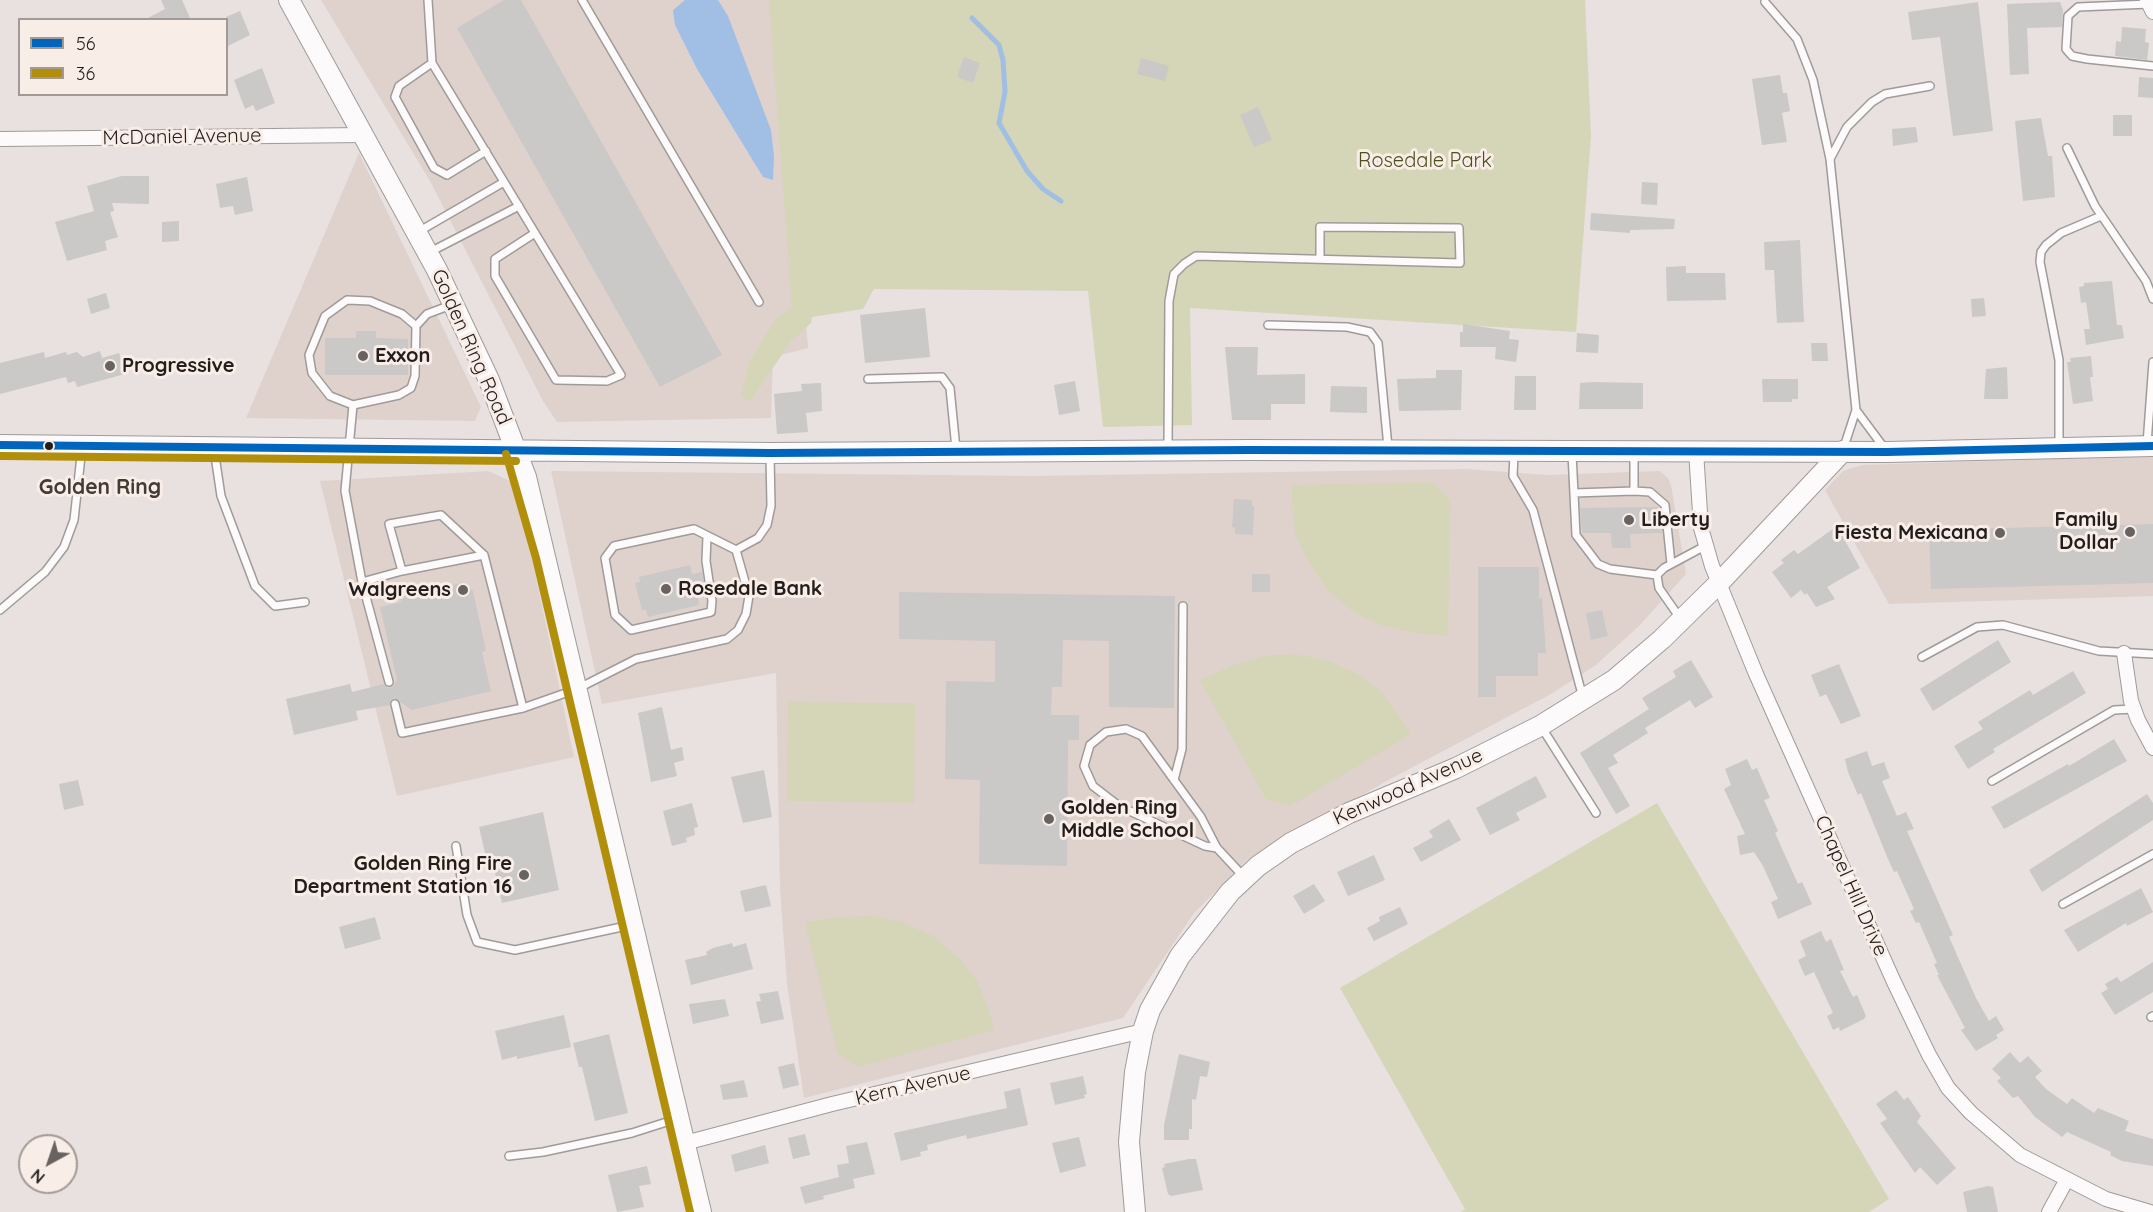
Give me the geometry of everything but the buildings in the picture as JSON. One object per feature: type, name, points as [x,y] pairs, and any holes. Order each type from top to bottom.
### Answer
[{"type":"main road","name":"Golden Ring Road","points":[[290,0],[454,304],[489,380],[516,451],[532,501],[701,1212]]},
{"type":"main road","points":[[0,445],[770,453],[1168,450],[1887,452],[2150,446]]},
{"type":"main road","name":"Kenwood Avenue","points":[[1135,1212],[1129,1142],[1135,1072],[1143,1031],[1150,1010],[1186,946],[1244,877],[1274,854],[1312,831],[1456,768],[1540,726],[1614,680],[1682,620],[1720,582],[1843,451]]},
{"type":"street","name":"McDaniel Avenue","points":[[0,139],[363,135]]},
{"type":"street","name":"Chapel Hill Drive","points":[[1696,451],[1701,528],[1705,546],[1756,675],[1929,1055],[1948,1088],[1999,1140],[2020,1155],[2066,1181],[2106,1199],[2150,1212]]},
{"type":"street","points":[[2124,653],[2134,710],[2153,748]]},
{"type":"street","name":"Kern Avenue","points":[[685,1143],[832,1104],[1143,1031]]},
{"type":"street","points":[[2049,1212],[2066,1181]]},
{"type":"lane","points":[[428,0],[432,63],[486,151],[621,375],[608,381],[556,380],[495,276],[495,259],[535,233]]},
{"type":"lane","points":[[582,0],[759,302]]},
{"type":"lane","points":[[1765,2],[1786,23],[1806,58],[1830,159],[1856,410],[1843,451]]},
{"type":"lane","points":[[2149,5],[2078,7],[2068,16],[2066,49],[2072,56],[2087,59],[2153,66]]},
{"type":"lane","points":[[432,63],[399,86],[395,97],[434,168],[447,175],[486,151]]},
{"type":"lane","points":[[1830,159],[1847,127],[1872,102],[1885,94],[1930,86]]},
{"type":"lane","points":[[2067,148],[2101,216],[2146,281],[2153,299]]},
{"type":"lane","points":[[417,233],[504,182]]},
{"type":"lane","points":[[428,254],[519,206]]},
{"type":"lane","points":[[2059,448],[2059,360],[2040,262],[2041,252],[2061,233],[2101,216]]},
{"type":"lane","points":[[1168,450],[1169,301],[1174,274],[1196,256],[1460,263],[1459,228],[1320,226],[1320,259]]},
{"type":"lane","points":[[416,326],[402,314],[370,301],[347,300],[325,316],[309,355],[312,373],[330,396],[353,405],[399,395],[411,388],[415,376],[416,326],[427,314],[454,304]]},
{"type":"lane","points":[[1268,325],[1347,327],[1370,332],[1378,343],[1388,450]]},
{"type":"lane","points":[[2150,446],[2153,362]]},
{"type":"lane","points":[[868,379],[942,376],[950,388],[957,451]]},
{"type":"lane","points":[[353,405],[345,490],[362,582],[389,682]]},
{"type":"lane","points":[[1856,410],[1887,452]]},
{"type":"lane","points":[[0,610],[45,572],[64,547],[74,520],[82,445]]},
{"type":"lane","points":[[213,447],[221,496],[255,585],[275,606],[305,602]]},
{"type":"lane","points":[[1514,450],[1513,476],[1533,510],[1584,700]]},
{"type":"lane","points":[[1572,450],[1575,535],[1598,564],[1610,569],[1657,575],[1671,564],[1705,546]]},
{"type":"lane","points":[[1634,450],[1634,491]]},
{"type":"lane","points":[[736,550],[758,538],[767,525],[771,506],[770,453]]},
{"type":"lane","points":[[1574,493],[1650,492],[1665,505],[1671,564]]},
{"type":"lane","points":[[402,571],[389,524],[441,515],[483,555],[524,708]]},
{"type":"lane","points":[[707,537],[706,561],[712,601],[711,612],[631,630],[615,615],[605,558],[614,546],[694,529],[736,550]]},
{"type":"lane","points":[[395,704],[402,733],[524,708],[577,689],[636,660],[727,639],[738,630],[746,614],[749,596],[736,550]]},
{"type":"lane","points":[[362,582],[402,571],[483,555]]},
{"type":"lane","points":[[1657,575],[1659,588],[1682,620]]},
{"type":"lane","points":[[1174,780],[1182,749],[1184,606]]},
{"type":"lane","points":[[1922,657],[1977,627],[2003,625],[2069,645],[2124,653],[2153,654]]},
{"type":"lane","points":[[1992,781],[2114,710],[2134,710]]},
{"type":"lane","points":[[1540,726],[1596,813]]},
{"type":"lane","points":[[1217,848],[1205,846],[1119,806],[1093,786],[1084,766],[1090,745],[1106,732],[1126,729],[1142,736],[1201,817],[1217,848],[1244,877]]},
{"type":"lane","points":[[456,846],[467,915],[477,942],[515,950],[631,925]]},
{"type":"lane","points":[[2063,904],[2153,854]]},
{"type":"lane","points":[[509,1156],[543,1152],[632,1133],[679,1119]]},
{"type":"shaded area","points":[[321,0],[781,0],[808,348],[773,357],[771,418],[557,422],[543,401],[430,181]]},
{"type":"shaded area","points":[[359,153],[481,407],[475,421],[246,418]]},
{"type":"shaded area","points":[[2153,456],[2153,596],[1889,604],[1825,490],[1843,471],[1862,465]]},
{"type":"shaded area","name":"Golden Ring Middle School","points":[[1466,469],[1548,475],[1660,471],[1668,478],[1671,485],[1686,574],[1639,626],[1596,665],[1551,694],[1392,778],[1247,860],[1194,913],[1123,1018],[804,1098],[787,984],[780,889],[776,673],[602,704],[551,471],[1033,476]]},
{"type":"shaded area","points":[[488,471],[508,480],[518,492],[574,757],[397,796],[320,481]]},
{"type":"green space","name":"Rosedale Park","points":[[769,0],[1585,0],[1591,136],[1576,332],[1190,308],[1192,425],[1103,427],[1088,291],[874,289],[863,309],[812,317],[811,323],[791,341],[750,402],[741,396],[750,360],[777,318],[792,307]]},
{"type":"green space","points":[[1433,482],[1450,500],[1448,636],[1414,633],[1381,625],[1355,613],[1328,590],[1309,563],[1296,536],[1292,506],[1292,485]]},
{"type":"green space","points":[[1293,654],[1327,660],[1358,674],[1382,692],[1411,734],[1290,806],[1266,799],[1200,680],[1231,666],[1264,656]]},
{"type":"green space","points":[[788,702],[915,703],[914,803],[787,801]]},
{"type":"green space","points":[[1657,803],[1889,1199],[1869,1212],[1461,1212],[1465,1209],[1340,988]]},
{"type":"green space","points":[[873,916],[901,922],[933,936],[959,958],[977,981],[989,1009],[994,1030],[858,1067],[838,1054],[805,922],[839,917]]},
{"type":"water","points":[[685,0],[718,0],[728,16],[771,130],[774,156],[773,180],[763,177],[697,69],[675,25],[673,10]]},
{"type":"waterway","points":[[972,18],[999,45],[1003,60],[1005,92],[999,123],[1027,171],[1043,189],[1061,201]]},
{"type":"transit line","name":"56","points":[[0,445],[770,453],[1250,450],[1887,452],[2153,446]]},
{"type":"transit line","name":"36","points":[[506,454],[536,558],[690,1212]]},
{"type":"transit line","name":"36","points":[[0,456],[516,461]]},
{"type":"place","name":"Exxon","points":[[363,356]]},
{"type":"place","name":"Progressive","points":[[110,366]]},
{"type":"place","name":"Liberty","points":[[1629,520]]},
{"type":"place","name":"Family Dollar","points":[[2130,532]]},
{"type":"place","name":"Fiesta Mexicana","points":[[2000,533]]},
{"type":"place","name":"Rosedale Bank","points":[[666,589]]},
{"type":"place","name":"Walgreens","points":[[463,590]]},
{"type":"place","name":"Golden Ring Middle School","points":[[1049,819]]},
{"type":"place","name":"Golden Ring Fire Department Station 16","points":[[524,875]]},
{"type":"district","name":"Golden Ring","points":[[100,488]]}]
